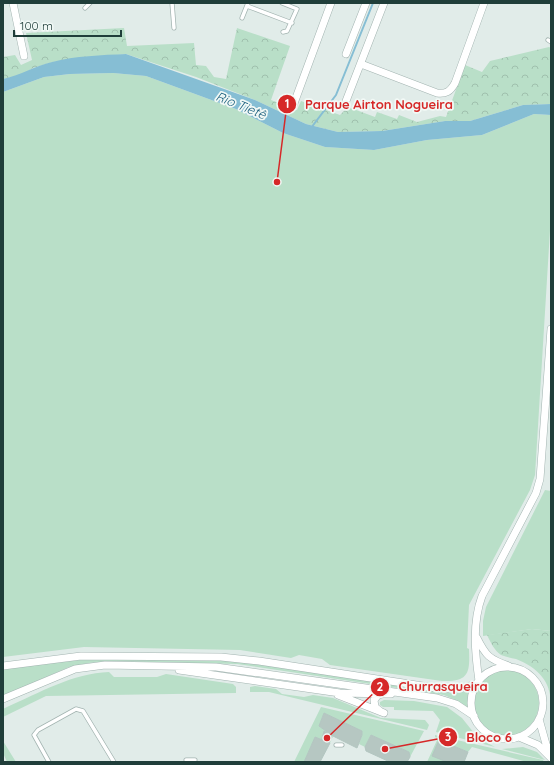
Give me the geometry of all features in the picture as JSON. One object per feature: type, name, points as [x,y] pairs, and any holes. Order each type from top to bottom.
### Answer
[{"type":"street","points":[[13,3],[24,56]]},
{"type":"street","points":[[293,106],[331,3]]},
{"type":"street","points":[[346,54],[366,3]]},
{"type":"street","points":[[346,101],[384,3]]},
{"type":"street","points":[[361,64],[437,93],[444,94],[448,92],[455,83],[484,3]]},
{"type":"street","points":[[477,637],[485,654],[490,658],[530,675],[539,686],[543,700],[539,719],[534,727],[520,736],[509,739],[498,738],[479,726],[474,716],[471,699],[478,682],[476,617],[482,596],[536,494],[540,479],[551,329]]},
{"type":"street","points":[[3,666],[80,656],[221,657],[259,661],[436,688],[459,689],[478,682],[493,670],[512,667]]},
{"type":"street","points":[[5,699],[75,669],[98,666],[216,667],[258,671],[447,700],[474,716]]},
{"type":"street","points":[[157,666],[323,691],[382,694],[408,693]]},
{"type":"street","points":[[323,691],[351,699],[384,713],[375,707],[374,703],[375,698],[382,694]]},
{"type":"street","points":[[539,719],[546,744],[551,754]]},
{"type":"street","points":[[520,736],[538,745],[551,758]]},
{"type":"lane","points":[[85,8],[90,3]]},
{"type":"lane","points":[[172,3],[174,28]]},
{"type":"lane","points":[[282,3],[296,8],[292,23],[287,31],[283,32]]},
{"type":"lane","points":[[242,18],[248,5],[292,23]]},
{"type":"lane","points":[[49,762],[34,735],[38,730],[76,709],[82,711],[114,762]]},
{"type":"lane","points":[[336,745],[342,745]]},
{"type":"lane","points":[[189,762],[186,760],[195,760]]},
{"type":"green space","points":[[124,28],[127,46],[194,43],[196,65],[206,66],[214,77],[226,79],[237,28],[290,46],[271,100],[297,110],[301,101],[340,115],[348,107],[375,117],[377,112],[397,119],[399,115],[417,122],[440,116],[446,117],[465,65],[482,72],[490,61],[549,47],[551,48],[551,104],[523,105],[470,121],[445,121],[382,131],[338,132],[306,124],[255,100],[196,77],[126,54],[53,62],[33,68],[22,75],[3,79],[3,57],[15,55],[21,65],[32,60],[26,33]]},
{"type":"green space","points":[[113,73],[146,76],[236,109],[283,133],[325,147],[374,150],[427,140],[482,135],[534,114],[551,115],[551,214],[535,475],[530,490],[469,605],[467,648],[469,649],[469,664],[468,670],[463,678],[451,681],[442,681],[330,665],[322,659],[299,655],[291,658],[240,650],[84,647],[3,657],[3,92],[44,77],[70,74]]},
{"type":"green space","points":[[545,490],[551,491],[551,631],[532,629],[483,636],[483,621],[486,607]]},
{"type":"green space","points":[[532,629],[551,631],[551,705],[549,689],[542,676],[524,663],[501,655],[491,644],[487,635]]},
{"type":"green space","points":[[88,659],[238,661],[449,693],[458,692],[471,687],[468,709],[458,701],[444,695],[237,664],[109,661],[69,667],[3,696],[3,669]]},
{"type":"green space","points":[[506,670],[518,673],[529,680],[536,691],[539,703],[536,715],[529,726],[518,733],[506,736],[494,733],[483,726],[476,715],[473,703],[476,691],[483,680],[494,673]]},
{"type":"green space","points":[[109,672],[114,677],[157,677],[166,674],[233,684],[236,687],[236,693],[46,696],[3,717],[3,709],[44,690],[82,676]]},
{"type":"green space","points":[[255,686],[276,689],[282,694],[304,697],[313,695],[333,698],[381,718],[425,720],[429,725],[427,730],[269,692],[250,692],[250,687]]},
{"type":"green space","points":[[384,700],[414,701],[447,707],[462,718],[478,738],[495,747],[436,732],[440,720],[433,711],[394,710],[394,707],[383,707],[380,705],[380,702]]},
{"type":"green space","points":[[321,707],[424,731],[410,757],[409,752],[371,735],[365,747],[359,744],[362,731],[324,713],[319,726],[333,736],[330,743],[315,737],[304,762],[294,762]]},
{"type":"green space","points":[[435,735],[543,760],[544,762],[527,762],[472,747],[468,752],[440,740],[447,762],[427,762],[438,738],[435,737]]},
{"type":"green space","points":[[3,741],[16,762],[7,762],[3,753]]},
{"type":"green space","points":[[523,747],[537,752],[545,760],[502,749]]},
{"type":"water","name":"Rio Tietê","points":[[126,54],[255,100],[306,124],[338,132],[382,131],[445,121],[470,121],[523,105],[551,104],[551,115],[534,114],[482,135],[427,140],[374,150],[325,147],[283,133],[236,109],[146,76],[113,73],[70,74],[44,77],[3,92],[3,79],[46,64],[79,57]]},
{"type":"building","points":[[324,713],[362,731],[357,748],[333,736],[319,726]]},
{"type":"building","points":[[324,731],[332,737],[329,742],[322,739]]},
{"type":"building","points":[[371,735],[409,752],[410,757],[407,762],[390,762],[366,751],[365,747]]},
{"type":"building","points":[[315,737],[330,743],[320,762],[304,762]]},
{"type":"building","points":[[439,740],[468,752],[464,762],[447,762],[432,756]]},
{"type":"waterway","points":[[311,128],[336,95],[373,3]]},
{"type":"place","name":"Parque Airton Nogueira","points":[[277,182]]},
{"type":"place","name":"Churrasqueira","points":[[327,738]]},
{"type":"place","name":"Bloco 6","points":[[385,749]]}]
